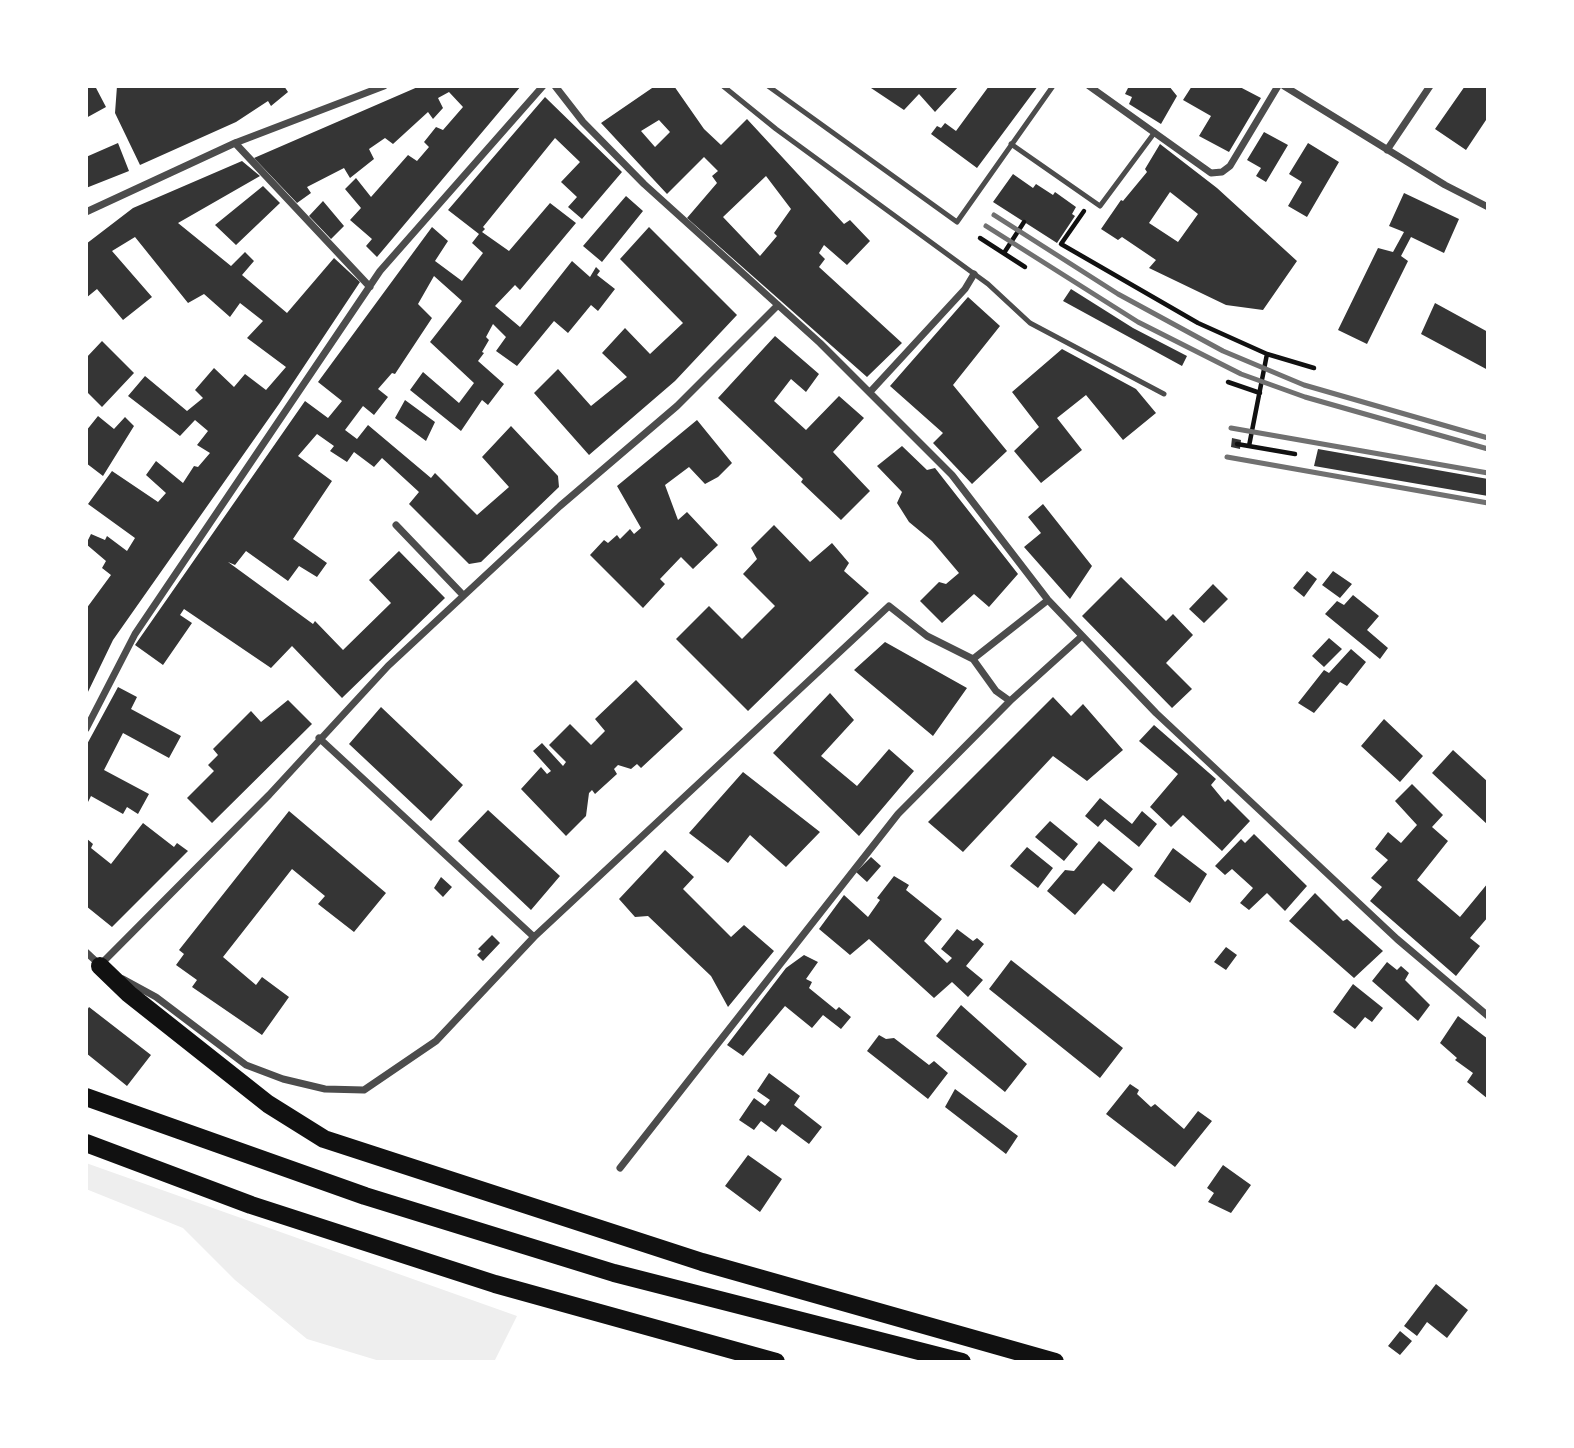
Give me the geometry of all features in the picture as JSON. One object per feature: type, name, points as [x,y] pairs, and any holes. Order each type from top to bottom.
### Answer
[{"type":"highway","points":[[100,966],[129,994],[238,1081],[268,1104],[324,1139],[702,1262],[1055,1362]]},
{"type":"highway","points":[[86,1097],[271,1164],[589,1265],[962,1362]]},
{"type":"highway","points":[[86,1143],[251,1205],[495,1284],[776,1362]]},
{"type":"street","points":[[87,213],[235,143],[384,86]]},
{"type":"street","points":[[86,729],[135,634],[370,287],[543,86]]},
{"type":"street","points":[[555,86],[583,122],[644,184],[778,305],[952,475],[1048,600],[1175,730],[1397,939],[1488,1016]]},
{"type":"street","points":[[1089,86],[1211,173],[1222,172],[1230,166],[1281,86],[1488,207]]},
{"type":"street","points":[[1387,150],[1430,86]]},
{"type":"street","points":[[235,143],[370,287]]},
{"type":"street","points":[[870,392],[965,289],[974,274]]},
{"type":"street","points":[[100,966],[269,794],[388,666],[560,506],[677,405],[778,305]]},
{"type":"street","points":[[396,525],[463,595]]},
{"type":"street","points":[[973,659],[1048,600]]},
{"type":"street","points":[[86,952],[100,966],[156,997],[246,1065],[283,1079],[325,1089],[364,1090],[436,1041],[534,937],[889,606],[927,636],[973,659],[996,691],[1010,701]]},
{"type":"street","points":[[620,1168],[898,814],[1010,701],[1082,636]]},
{"type":"street","points":[[319,738],[534,937]]},
{"type":"lane","points":[[723,86],[776,129],[974,274],[1030,323],[1164,394]]},
{"type":"lane","points":[[768,86],[957,222],[1054,86]]},
{"type":"lane","points":[[1011,144],[1100,206],[1155,131]]},
{"type":"path","points":[[1092,200],[1061,244],[1109,275],[1198,323],[1270,354],[1314,368]]},
{"type":"path","points":[[1004,253],[1024,222]]},
{"type":"path","points":[[980,237],[1025,267]]},
{"type":"path","points":[[1252,447],[1257,392],[1270,354]]},
{"type":"path","points":[[1228,382],[1257,392]]},
{"type":"path","points":[[1237,444],[1295,454]]},
{"type":"shaded area","points":[[86,1163],[517,1316],[494,1362],[383,1362],[307,1339],[235,1280],[183,1228],[86,1189]]},
{"type":"building","points":[[86,86],[95,86],[106,107],[86,118]]},
{"type":"building","points":[[117,86],[284,86],[288,92],[271,106],[268,101],[236,122],[140,165],[115,113]]},
{"type":"building","points":[[420,86],[521,86],[377,257],[366,246],[372,239],[350,220],[361,208],[345,189],[356,178],[371,197],[408,155],[417,161],[429,147],[424,142],[436,127],[443,130],[463,107],[449,92],[438,98],[443,108],[433,119],[428,112],[393,144],[385,138],[369,149],[374,159],[350,178],[344,168],[307,187],[311,193],[297,203],[254,158]]},
{"type":"building","points":[[655,86],[674,86],[704,129],[721,145],[747,119],[844,224],[850,220],[870,241],[847,265],[824,245],[819,253],[825,259],[819,267],[902,343],[867,377],[687,218],[717,183],[712,176],[718,171],[704,157],[667,194],[601,123]],"holes":[[[659,120],[670,132],[655,147],[641,131]],[[766,176],[791,209],[774,233],[777,236],[760,256],[723,217]]]},
{"type":"building","points":[[868,86],[959,86],[935,112],[919,94],[904,110]]},
{"type":"building","points":[[989,86],[1038,86],[977,168],[931,134],[937,126],[941,128],[945,123],[956,131]]},
{"type":"building","points":[[1129,86],[1169,86],[1177,96],[1161,124],[1129,104],[1132,97],[1125,94]]},
{"type":"building","points":[[1192,86],[1238,86],[1261,98],[1229,152],[1199,136],[1211,116],[1183,100]]},
{"type":"building","points":[[1465,86],[1488,86],[1488,117],[1466,150],[1435,129]]},
{"type":"building","points":[[545,97],[622,172],[582,219],[568,207],[577,197],[561,182],[580,162],[555,138],[483,227],[485,229],[482,232],[509,251],[550,203],[576,223],[520,290],[515,285],[495,306],[520,327],[572,261],[590,277],[596,267],[600,271],[597,275],[615,289],[598,311],[591,305],[568,333],[554,321],[517,366],[496,351],[506,337],[493,324],[486,337],[489,340],[482,352],[484,353],[478,361],[504,384],[488,405],[482,400],[461,431],[410,390],[423,372],[459,403],[474,383],[430,342],[462,301],[434,276],[418,304],[432,318],[395,374],[392,373],[378,389],[388,397],[374,415],[363,406],[345,430],[357,439],[368,425],[431,478],[435,473],[477,515],[509,487],[482,457],[511,426],[558,476],[559,487],[481,562],[469,564],[409,504],[419,492],[382,458],[374,467],[354,452],[347,462],[330,451],[334,446],[317,434],[298,456],[332,481],[293,539],[327,563],[317,577],[299,566],[288,581],[246,551],[235,565],[228,562],[313,624],[315,621],[343,650],[391,603],[369,580],[399,551],[445,598],[342,698],[292,646],[271,668],[184,609],[180,615],[192,623],[163,665],[135,645],[305,401],[328,418],[342,401],[318,382],[432,227],[448,241],[435,261],[462,281],[483,253],[472,243],[479,234],[448,210]]},
{"type":"building","points":[[1264,132],[1288,145],[1266,182],[1256,176],[1261,168],[1247,160]]},
{"type":"building","points":[[118,143],[129,171],[86,188],[86,157]]},
{"type":"building","points":[[1308,143],[1339,162],[1307,217],[1288,206],[1302,182],[1289,174]]},
{"type":"building","points":[[1160,144],[1217,188],[1297,261],[1263,310],[1226,305],[1149,268],[1156,260],[1122,237],[1118,240],[1101,229],[1121,200],[1123,201],[1147,172],[1145,169]],"holes":[[[1170,192],[1198,214],[1178,242],[1149,223]]]},
{"type":"building","points":[[242,161],[260,176],[178,223],[231,266],[245,252],[254,261],[242,275],[287,313],[334,258],[360,282],[279,404],[113,640],[86,696],[86,609],[111,575],[102,568],[106,561],[86,544],[91,534],[105,540],[107,536],[127,551],[135,538],[88,504],[112,471],[158,502],[166,493],[146,475],[156,461],[183,483],[194,466],[198,467],[210,453],[197,445],[208,431],[195,420],[180,436],[128,396],[145,376],[187,411],[203,398],[195,390],[214,368],[234,387],[245,374],[266,390],[286,367],[247,338],[263,321],[240,303],[230,317],[204,294],[188,303],[135,237],[112,251],[152,297],[123,320],[97,289],[86,298],[86,244],[133,208]]},
{"type":"building","points":[[1013,174],[1033,188],[1036,184],[1053,195],[1055,192],[1076,207],[1072,214],[1075,216],[1057,243],[993,202]]},
{"type":"building","points":[[263,186],[280,203],[236,245],[215,225]]},
{"type":"building","points":[[1404,193],[1459,219],[1444,253],[1411,237],[1401,256],[1408,261],[1367,344],[1338,330],[1378,248],[1393,252],[1404,232],[1389,226]]},
{"type":"building","points":[[626,196],[643,211],[602,262],[583,246]]},
{"type":"building","points":[[323,201],[344,226],[331,239],[309,216]]},
{"type":"building","points":[[649,227],[737,315],[675,381],[589,455],[534,393],[558,369],[591,406],[627,377],[602,353],[625,328],[650,354],[683,323],[620,259]]},
{"type":"building","points":[[1071,289],[1133,328],[1187,356],[1182,366],[1063,301]]},
{"type":"building","points":[[968,297],[1000,326],[953,385],[1007,451],[972,484],[933,443],[943,433],[890,386]]},
{"type":"building","points":[[1435,303],[1488,332],[1488,370],[1421,334]]},
{"type":"building","points":[[775,336],[819,374],[806,392],[791,379],[774,401],[806,430],[839,396],[864,418],[833,452],[870,491],[841,520],[801,482],[803,479],[718,398]]},
{"type":"building","points":[[102,341],[134,373],[102,407],[86,391],[86,358]]},
{"type":"building","points":[[1062,349],[1136,389],[1156,413],[1123,440],[1086,395],[1057,418],[1082,450],[1041,483],[1014,451],[1039,427],[1012,392]]},
{"type":"building","points":[[405,400],[435,422],[426,441],[395,418]]},
{"type":"building","points":[[98,416],[114,429],[125,417],[134,426],[103,476],[86,463],[86,431]]},
{"type":"building","points":[[697,420],[732,463],[718,477],[705,484],[689,467],[665,485],[678,520],[687,512],[718,545],[693,569],[681,557],[660,579],[665,584],[643,608],[590,555],[604,540],[608,543],[617,535],[620,539],[630,529],[634,534],[641,528],[617,486]]},
{"type":"building","points":[[1232,438],[1241,440],[1240,449],[1231,447]]},
{"type":"building","points":[[902,446],[927,470],[935,468],[1018,574],[989,607],[974,594],[942,623],[920,601],[939,582],[946,584],[959,573],[932,541],[909,522],[897,503],[902,492],[877,466]]},
{"type":"building","points":[[1318,449],[1488,479],[1488,496],[1314,466]]},
{"type":"building","points":[[1043,504],[1092,566],[1070,599],[1024,547],[1041,533],[1028,517]]},
{"type":"building","points":[[774,525],[810,562],[832,543],[849,563],[844,571],[869,593],[748,711],[676,639],[709,606],[742,639],[775,606],[743,574],[757,559],[751,548]]},
{"type":"building","points":[[1307,571],[1317,579],[1304,597],[1293,588]]},
{"type":"building","points":[[1333,571],[1352,584],[1340,598],[1322,585]]},
{"type":"building","points":[[1121,577],[1166,621],[1173,614],[1193,635],[1166,663],[1192,689],[1172,708],[1082,616]]},
{"type":"building","points":[[1213,584],[1228,599],[1204,623],[1189,609]]},
{"type":"building","points":[[1353,595],[1379,616],[1367,630],[1388,648],[1380,659],[1325,614],[1337,601],[1344,605]]},
{"type":"building","points":[[1329,638],[1342,649],[1324,667],[1312,656]]},
{"type":"building","points":[[885,642],[967,688],[933,736],[854,670]]},
{"type":"building","points":[[1351,649],[1366,662],[1347,686],[1340,682],[1314,713],[1298,703],[1324,670],[1329,673]]},
{"type":"building","points":[[636,680],[683,729],[641,768],[637,764],[631,769],[618,765],[614,769],[617,774],[595,794],[592,790],[589,793],[586,816],[566,836],[521,789],[541,767],[547,774],[551,771],[533,751],[542,743],[563,766],[566,762],[549,745],[570,724],[591,745],[605,731],[595,719]]},
{"type":"building","points":[[118,687],[137,697],[131,709],[181,736],[169,758],[123,733],[104,770],[149,794],[138,814],[127,807],[123,814],[91,796],[86,806],[86,746]]},
{"type":"building","points":[[830,693],[854,720],[821,756],[857,786],[889,749],[914,771],[859,836],[773,753]]},
{"type":"building","points":[[1053,697],[1071,716],[1083,704],[1123,750],[1087,781],[1053,756],[963,852],[928,822]]},
{"type":"building","points":[[288,700],[312,724],[212,823],[187,798],[214,771],[208,765],[218,755],[213,749],[251,711],[261,722]]},
{"type":"building","points":[[381,707],[463,785],[431,821],[349,744]]},
{"type":"building","points":[[1384,719],[1423,756],[1400,782],[1361,746]]},
{"type":"building","points":[[1154,725],[1216,779],[1211,785],[1225,802],[1228,799],[1250,821],[1222,851],[1183,815],[1171,827],[1150,807],[1178,774],[1139,741]]},
{"type":"building","points":[[1453,750],[1488,782],[1488,825],[1432,773]]},
{"type":"building","points":[[743,772],[820,832],[786,867],[750,835],[728,863],[689,833]]},
{"type":"building","points":[[1412,784],[1443,815],[1432,827],[1448,841],[1417,880],[1460,917],[1488,883],[1488,917],[1470,938],[1480,946],[1456,976],[1370,901],[1382,887],[1371,878],[1388,860],[1375,849],[1388,832],[1401,843],[1417,825],[1395,801]]},
{"type":"building","points":[[1100,798],[1132,824],[1142,811],[1157,824],[1139,847],[1105,819],[1098,827],[1085,816]]},
{"type":"building","points":[[488,810],[560,876],[531,910],[458,841]]},
{"type":"building","points":[[289,811],[386,893],[354,932],[318,904],[325,896],[292,869],[223,957],[256,985],[262,977],[289,997],[262,1035],[192,987],[197,980],[176,965],[184,954],[179,950]]},
{"type":"building","points":[[1050,821],[1078,844],[1064,861],[1035,837]]},
{"type":"building","points":[[143,823],[174,847],[177,843],[188,851],[112,927],[86,906],[86,838],[93,844],[91,848],[111,864]]},
{"type":"building","points":[[1254,834],[1307,886],[1285,911],[1267,893],[1249,910],[1240,903],[1253,888],[1232,869],[1225,875],[1215,866],[1241,839],[1245,843]]},
{"type":"building","points":[[1099,841],[1133,869],[1114,892],[1103,883],[1075,915],[1047,891],[1065,870],[1074,871]]},
{"type":"building","points":[[1027,847],[1053,868],[1038,888],[1010,866]]},
{"type":"building","points":[[1173,848],[1207,874],[1190,903],[1154,876]]},
{"type":"building","points":[[665,850],[694,877],[683,889],[731,937],[744,925],[774,951],[728,1007],[711,976],[648,916],[635,917],[619,899]]},
{"type":"building","points":[[871,857],[881,866],[867,882],[856,872]]},
{"type":"building","points":[[894,876],[909,885],[906,890],[942,919],[924,941],[947,963],[952,958],[941,949],[957,929],[973,941],[977,938],[984,944],[966,966],[983,980],[968,997],[952,982],[934,998],[869,939],[850,955],[819,929],[844,895],[868,917],[880,900],[877,898]]},
{"type":"building","points":[[441,877],[452,887],[443,897],[434,888]]},
{"type":"building","points":[[1315,893],[1343,921],[1347,919],[1383,951],[1354,978],[1289,921]]},
{"type":"building","points":[[492,935],[500,943],[483,961],[477,955],[481,951],[478,949]]},
{"type":"building","points":[[1226,947],[1237,955],[1226,970],[1214,962]]},
{"type":"building","points":[[804,955],[818,962],[806,979],[812,982],[809,988],[836,1010],[839,1007],[851,1017],[841,1029],[823,1015],[812,1028],[785,1006],[743,1056],[727,1045],[786,968]]},
{"type":"building","points":[[1011,960],[1123,1048],[1100,1078],[989,989]]},
{"type":"building","points":[[1387,962],[1397,970],[1401,966],[1409,973],[1405,980],[1430,1005],[1418,1021],[1372,981]]},
{"type":"building","points":[[1353,984],[1383,1008],[1372,1022],[1365,1017],[1355,1029],[1333,1012]]},
{"type":"building","points":[[961,1005],[1027,1064],[1005,1092],[936,1036]]},
{"type":"building","points":[[89,1007],[151,1055],[127,1086],[86,1053],[86,1012]]},
{"type":"building","points":[[1458,1016],[1488,1039],[1488,1099],[1467,1082],[1473,1073],[1455,1060],[1457,1058],[1440,1043]]},
{"type":"building","points":[[879,1035],[886,1039],[894,1038],[929,1065],[934,1061],[948,1073],[928,1099],[867,1051]]},
{"type":"building","points":[[769,1073],[800,1096],[794,1105],[822,1127],[809,1144],[782,1124],[776,1132],[761,1121],[754,1130],[739,1120],[754,1098],[765,1106],[770,1100],[757,1091]]},
{"type":"building","points":[[1130,1084],[1139,1090],[1137,1094],[1151,1107],[1155,1104],[1184,1129],[1198,1111],[1212,1121],[1175,1167],[1106,1114]]},
{"type":"building","points":[[955,1089],[1018,1136],[1006,1154],[945,1107]]},
{"type":"building","points":[[748,1155],[782,1179],[760,1212],[725,1186]]},
{"type":"building","points":[[1223,1165],[1251,1185],[1231,1213],[1208,1202],[1214,1193],[1207,1188]]},
{"type":"building","points":[[1436,1284],[1468,1310],[1447,1338],[1427,1322],[1417,1336],[1404,1326]]},
{"type":"building","points":[[1400,1331],[1412,1341],[1400,1355],[1388,1346]]},
{"type":"railway","points":[[994,215],[1118,294],[1223,351],[1304,385],[1488,438]]},
{"type":"railway","points":[[986,226],[1138,322],[1241,374],[1305,397],[1488,449]]},
{"type":"railway","points":[[1231,428],[1488,473]]},
{"type":"railway","points":[[1227,457],[1488,503]]}]
